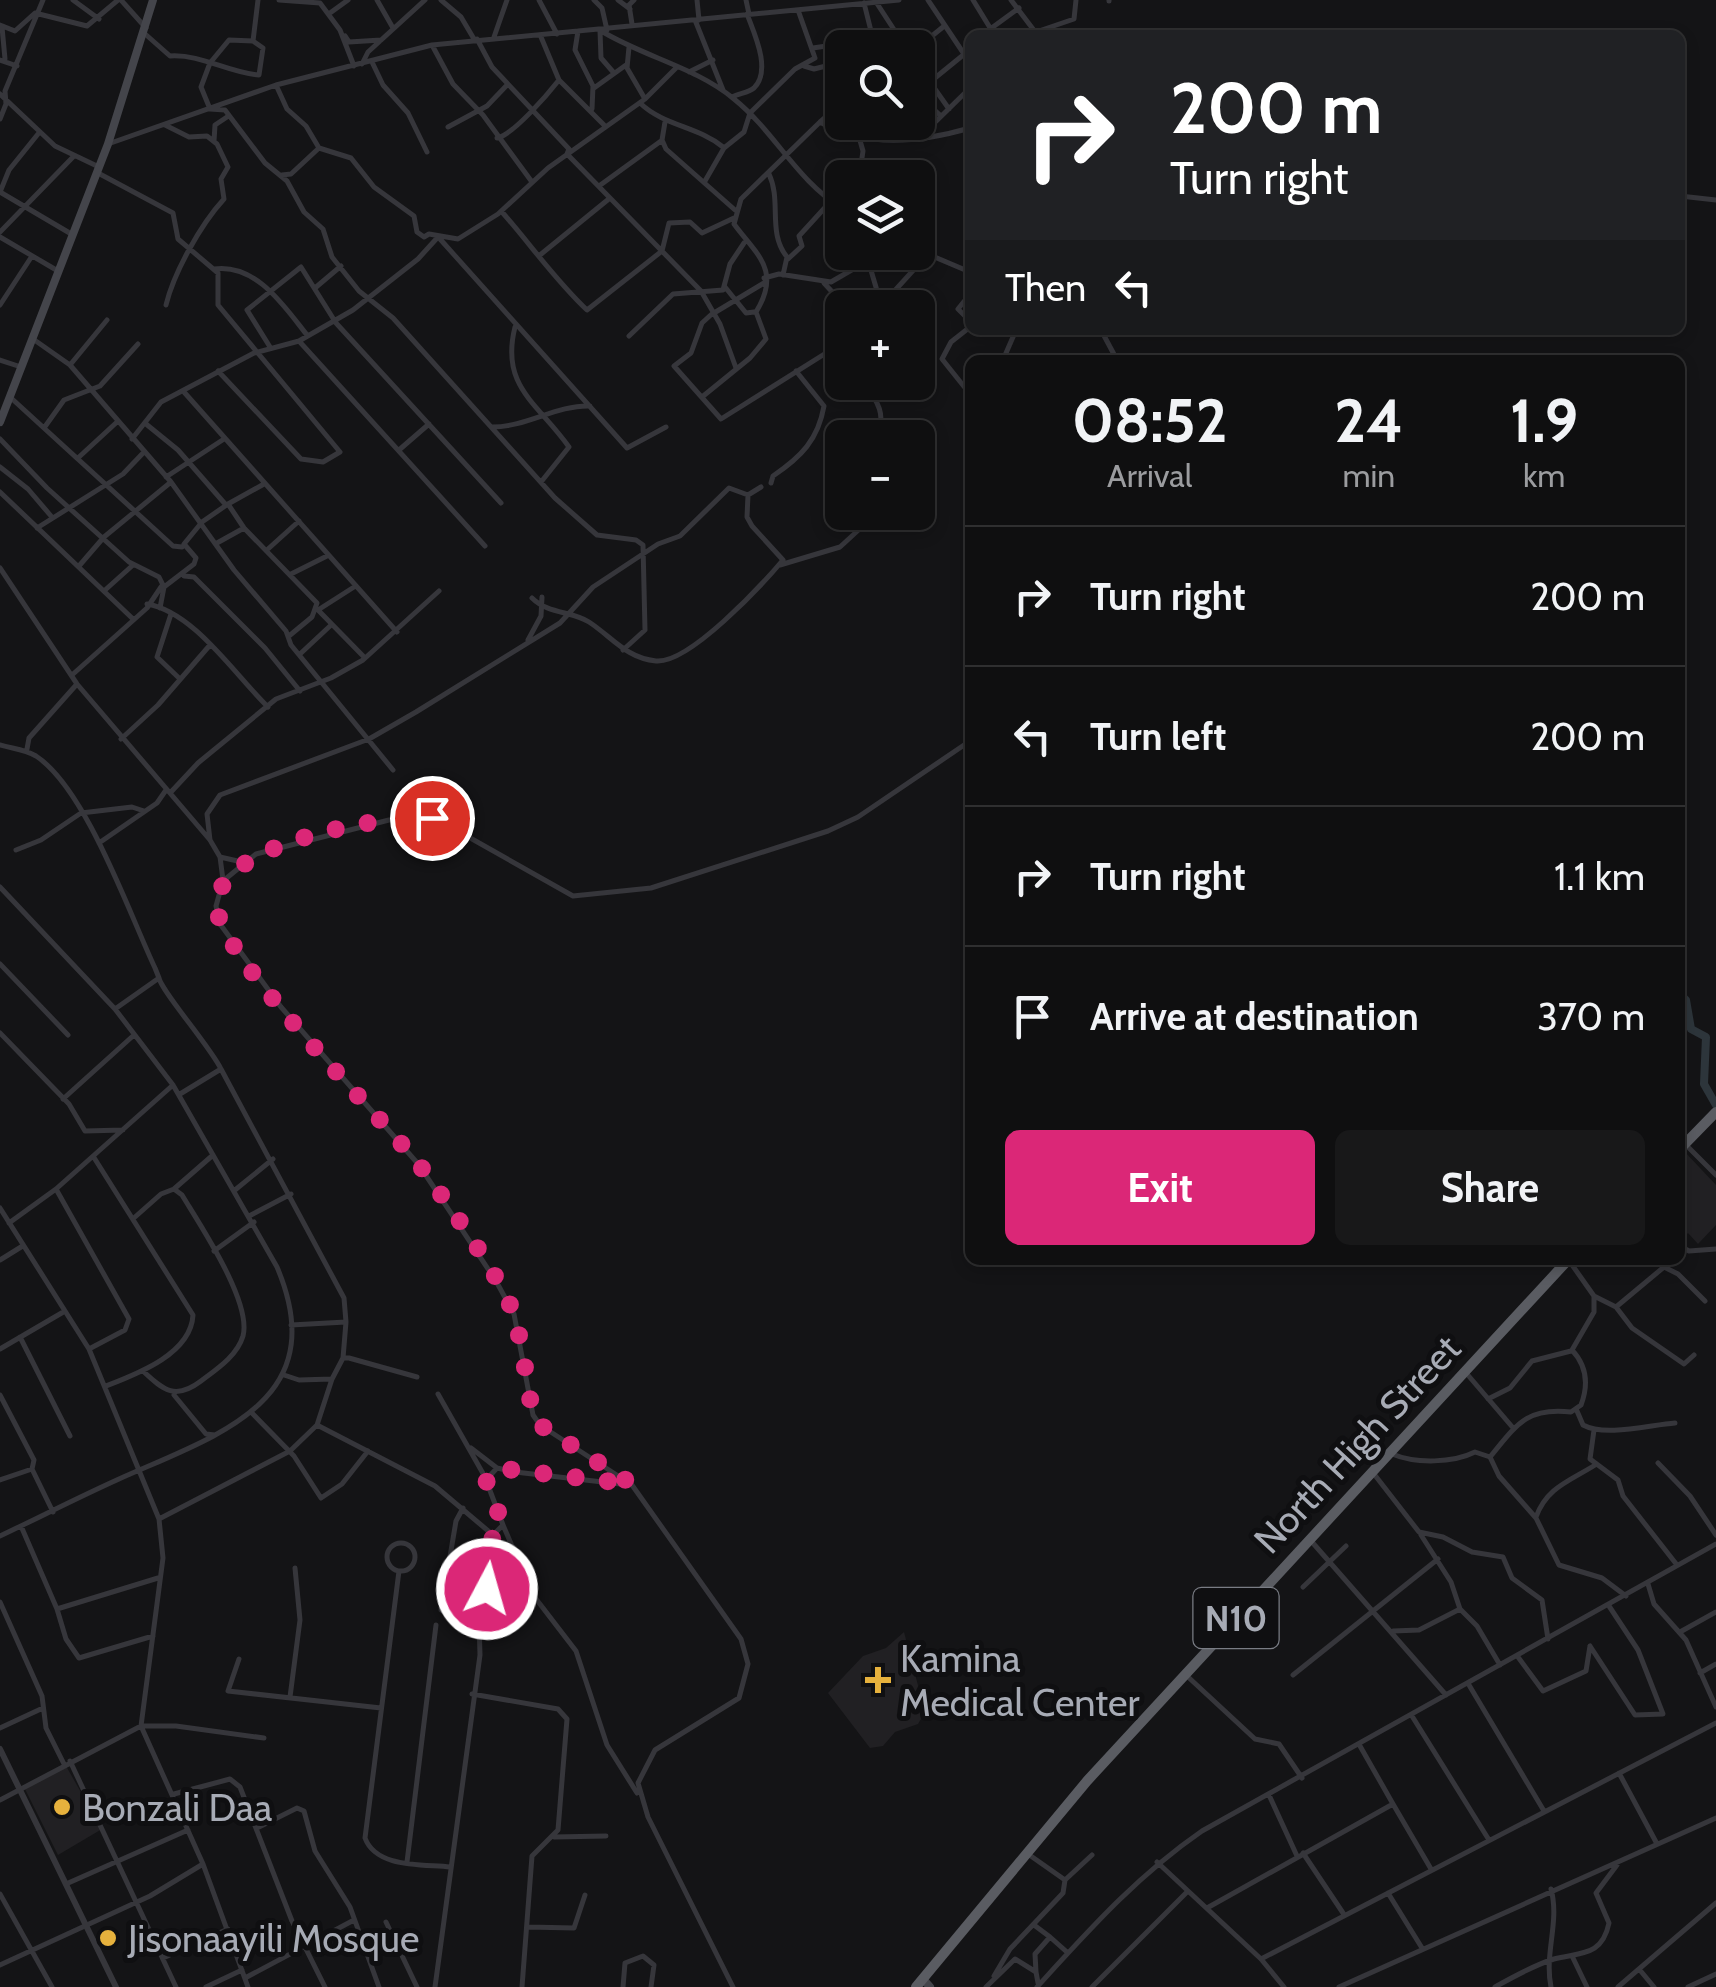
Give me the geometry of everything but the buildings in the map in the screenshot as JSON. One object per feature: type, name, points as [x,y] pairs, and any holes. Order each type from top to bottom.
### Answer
[{"type":"highway","points":[[1685,1143],[1715,1113]]},
{"type":"highway","name":"North High Street","points":[[923,1984],[1026,1852],[1184,1674],[1563,1265]]},
{"type":"main road","points":[[0,422],[108,144],[153,0]]},
{"type":"street","points":[[0,119],[6,104],[4,91],[43,0]]},
{"type":"street","points":[[73,0],[98,19]]},
{"type":"street","points":[[35,13],[87,26],[120,0],[170,56],[192,56],[210,63],[259,75],[263,48],[254,41],[229,40],[210,63],[200,87],[210,108]]},
{"type":"street","points":[[254,41],[258,0]]},
{"type":"street","points":[[278,0],[318,2],[330,13],[358,65]]},
{"type":"street","points":[[330,13],[348,0]]},
{"type":"street","points":[[377,0],[394,29]]},
{"type":"street","points":[[358,65],[425,0]]},
{"type":"street","points":[[441,0],[461,17],[483,54],[569,149],[567,154]]},
{"type":"street","points":[[494,37],[507,0]]},
{"type":"street","points":[[539,0],[557,34]]},
{"type":"street","points":[[594,0],[602,8],[601,58],[614,74]]},
{"type":"street","points":[[618,0],[630,9]]},
{"type":"street","points":[[632,24],[630,9],[634,0]]},
{"type":"street","points":[[698,0],[697,20],[723,90]]},
{"type":"street","points":[[732,97],[752,91],[759,81],[761,54],[746,0]]},
{"type":"street","points":[[833,7],[838,0]]},
{"type":"street","points":[[108,144],[276,86],[432,46],[899,0]]},
{"type":"street","points":[[928,0],[965,59]]},
{"type":"street","points":[[973,0],[991,30]]},
{"type":"street","points":[[1011,0],[1034,30]]},
{"type":"street","points":[[1044,30],[1074,19],[1076,0]]},
{"type":"street","points":[[876,2],[893,30]]},
{"type":"street","points":[[864,3],[871,30]]},
{"type":"street","points":[[993,30],[1019,8]]},
{"type":"street","points":[[798,10],[815,58],[804,66]]},
{"type":"street","points":[[17,66],[3,59],[1,26],[15,31],[35,13]]},
{"type":"street","points":[[935,34],[943,27]]},
{"type":"street","points":[[340,30],[350,42],[382,40]]},
{"type":"street","points":[[604,31],[629,47],[723,90],[750,113],[825,196]]},
{"type":"street","points":[[578,32],[575,50],[594,88],[592,109]]},
{"type":"street","points":[[541,37],[560,80],[604,125]]},
{"type":"street","points":[[432,46],[454,84],[532,182]]},
{"type":"street","points":[[813,48],[825,46]]},
{"type":"street","points":[[629,47],[626,65],[642,101],[665,122],[697,130],[724,148]]},
{"type":"street","points":[[935,80],[962,56]]},
{"type":"street","points":[[688,73],[713,60]]},
{"type":"street","points":[[372,62],[383,85],[408,113],[427,152]]},
{"type":"street","points":[[594,88],[626,65]]},
{"type":"street","points":[[705,181],[724,148],[744,132],[750,113],[795,68],[825,65]]},
{"type":"street","points":[[276,86],[288,109],[306,126],[319,148],[351,158],[374,187],[414,216],[417,232],[424,237],[429,234],[458,239],[502,211],[567,154],[642,101],[676,67]]},
{"type":"street","points":[[497,138],[524,121],[530,108],[560,80]]},
{"type":"street","points":[[448,127],[479,111],[508,84]]},
{"type":"street","points":[[935,90],[949,109]]},
{"type":"street","points":[[935,123],[965,92]]},
{"type":"street","points":[[0,94],[38,134],[173,213],[178,239],[219,276],[218,304],[254,353],[340,452],[322,462],[301,459],[218,371]]},
{"type":"street","points":[[210,108],[225,110],[280,175],[304,212],[323,229],[332,257],[359,291],[370,296],[540,482],[597,535],[636,540],[646,553],[644,632],[623,650]]},
{"type":"street","points":[[935,110],[942,116]]},
{"type":"street","points":[[214,140],[214,125],[228,117]]},
{"type":"street","points":[[725,287],[746,313],[756,312],[762,304],[763,257],[744,243],[734,218],[735,210],[825,118]]},
{"type":"street","points":[[598,186],[662,140],[665,122]]},
{"type":"street","points":[[820,122],[825,124]]},
{"type":"street","points":[[165,125],[189,137],[207,136],[214,140],[227,162],[220,182],[225,196],[200,229],[192,252],[171,285],[166,305]]},
{"type":"street","points":[[935,134],[965,129]]},
{"type":"street","points":[[38,134],[0,189],[3,196],[28,206],[73,235]]},
{"type":"street","points":[[662,140],[726,206],[735,210]]},
{"type":"street","points":[[280,175],[291,174],[319,148]]},
{"type":"street","points":[[567,154],[701,292],[714,312],[736,368]]},
{"type":"street","points":[[60,272],[0,233],[73,157]]},
{"type":"street","points":[[768,173],[776,190],[777,242],[787,260]]},
{"type":"street","points":[[1685,197],[1716,200]]},
{"type":"street","points":[[540,254],[610,198]]},
{"type":"street","points":[[783,275],[787,260],[802,246],[799,236],[825,208]]},
{"type":"street","points":[[502,211],[540,254],[568,296],[587,310],[662,251],[669,223],[690,222],[702,233],[734,218]]},
{"type":"street","points":[[132,439],[154,408],[254,353],[299,341],[370,296],[418,259],[438,237]]},
{"type":"street","points":[[438,237],[630,449],[666,427]]},
{"type":"street","points":[[629,336],[673,294],[715,294],[725,287],[730,264],[744,243]]},
{"type":"street","points":[[0,305],[32,256]]},
{"type":"street","points":[[935,257],[965,270]]},
{"type":"street","points":[[315,288],[340,266]]},
{"type":"street","points":[[270,347],[247,310],[301,267],[333,318],[501,503]]},
{"type":"street","points":[[214,269],[232,269],[270,290],[307,334]]},
{"type":"street","points":[[825,354],[721,418],[674,366],[690,353],[702,323],[764,281],[783,275],[824,283],[836,281],[852,270]]},
{"type":"street","points":[[893,290],[913,270]]},
{"type":"street","points":[[824,283],[830,290]]},
{"type":"street","points":[[702,396],[766,339],[756,312]]},
{"type":"street","points":[[70,364],[107,320]]},
{"type":"street","points":[[515,325],[508,352],[514,377],[569,450],[540,482]]},
{"type":"street","points":[[965,328],[950,342],[942,359],[965,388]]},
{"type":"street","points":[[33,339],[70,364],[169,480],[300,654],[394,770]]},
{"type":"street","points":[[299,341],[485,546]]},
{"type":"street","points":[[44,428],[64,400],[108,380],[138,344]]},
{"type":"street","points":[[0,360],[22,367]]},
{"type":"street","points":[[772,483],[773,476],[803,455],[824,406],[796,371]]},
{"type":"street","points":[[184,392],[264,484],[316,536],[354,587],[397,632]]},
{"type":"street","points":[[10,397],[173,546],[182,547],[196,558],[184,576],[162,587],[134,619],[71,676]]},
{"type":"street","points":[[492,427],[519,427],[544,416],[592,407]]},
{"type":"street","points":[[79,458],[118,422]]},
{"type":"street","points":[[146,424],[188,462],[244,528],[292,574],[330,626],[365,658]]},
{"type":"street","points":[[399,450],[429,424]]},
{"type":"street","points":[[0,439],[67,507],[133,565],[155,574],[162,587],[160,608]]},
{"type":"street","points":[[79,566],[104,536],[138,512],[188,462],[224,439]]},
{"type":"street","points":[[36,528],[123,474],[144,452]]},
{"type":"street","points":[[0,467],[28,489],[52,517]]},
{"type":"street","points":[[182,547],[202,522],[264,484]]},
{"type":"street","points":[[193,818],[207,814],[220,795],[231,789],[369,739],[567,616],[593,588],[680,536],[729,488],[748,495],[762,487]]},
{"type":"street","points":[[0,492],[134,619]]},
{"type":"street","points":[[532,598],[544,607],[587,621],[623,650],[653,660],[673,658],[743,604],[783,560],[762,542],[747,516],[748,495]]},
{"type":"street","points":[[268,549],[299,521]]},
{"type":"street","points":[[216,543],[244,528]]},
{"type":"street","points":[[777,566],[840,547],[858,530]]},
{"type":"street","points":[[292,574],[328,556]]},
{"type":"street","points":[[104,591],[133,565]]},
{"type":"street","points":[[0,568],[77,684],[210,840],[220,857],[223,881],[216,906],[230,938],[281,1007],[419,1165],[496,1281],[514,1314],[533,1415],[540,1425],[632,1484],[740,1639],[748,1664],[739,1698],[649,1757],[638,1783],[638,1796]]},
{"type":"street","points":[[184,576],[194,578],[240,622],[300,691]]},
{"type":"street","points":[[288,636],[354,587]]},
{"type":"street","points":[[98,842],[144,811],[281,695],[324,681],[365,658],[439,591]]},
{"type":"street","points":[[526,643],[544,607],[542,596]]},
{"type":"street","points":[[147,604],[171,614],[210,646],[268,706]]},
{"type":"street","points":[[171,614],[157,657],[180,679]]},
{"type":"street","points":[[300,654],[330,626]]},
{"type":"street","points":[[121,739],[210,646]]},
{"type":"street","points":[[24,749],[77,684]]},
{"type":"street","points":[[0,745],[24,749],[52,770],[81,813],[98,842],[160,988],[200,1032],[273,1160],[344,1298],[343,1358],[317,1425],[290,1452],[159,1519]]},
{"type":"street","points":[[223,881],[244,862],[279,846],[389,820],[422,818],[492,846],[560,892],[628,893],[828,831],[889,797],[965,745]]},
{"type":"street","points":[[16,850],[41,840],[81,813],[132,807],[144,811]]},
{"type":"street","points":[[207,814],[210,840]]},
{"type":"street","points":[[220,857],[244,862]]},
{"type":"street","points":[[0,886],[115,1008],[180,1094],[212,1155],[253,1218],[283,1282],[290,1325],[284,1376],[251,1412],[218,1436],[0,1536]]},
{"type":"street","points":[[0,964],[68,1035]]},
{"type":"street","points":[[115,1008],[159,978]]},
{"type":"street","points":[[0,1033],[63,1099],[85,1131],[123,1130]]},
{"type":"street","points":[[63,1099],[134,1034]]},
{"type":"street","points":[[180,1094],[221,1069]]},
{"type":"street","points":[[9,1223],[56,1189],[174,1085]]},
{"type":"street","points":[[1685,1149],[1716,1175]]},
{"type":"street","points":[[136,1218],[212,1155]]},
{"type":"street","points":[[93,1156],[136,1218],[193,1314],[186,1337],[143,1371],[106,1386]]},
{"type":"street","points":[[234,1190],[273,1160]]},
{"type":"street","points":[[56,1189],[129,1319],[125,1330],[88,1349]]},
{"type":"street","points":[[172,1393],[187,1392],[216,1371],[242,1336],[241,1305],[182,1195],[174,1189]]},
{"type":"street","points":[[214,1251],[253,1218],[291,1194]]},
{"type":"street","points":[[0,1208],[88,1349],[159,1519],[163,1558],[140,1726],[203,1864],[248,1987]]},
{"type":"street","points":[[0,1260],[21,1247]]},
{"type":"street","points":[[1685,1249],[1716,1249]]},
{"type":"street","points":[[1572,1265],[1594,1296],[1616,1307],[1632,1328],[1680,1365],[1694,1355]]},
{"type":"street","points":[[1616,1307],[1664,1267],[1678,1274],[1705,1301]]},
{"type":"street","points":[[1488,1399],[1510,1388],[1532,1361],[1572,1351],[1594,1312],[1594,1296]]},
{"type":"street","points":[[0,1349],[65,1311]]},
{"type":"street","points":[[290,1325],[346,1322]]},
{"type":"street","points":[[20,1337],[70,1436]]},
{"type":"street","points":[[1572,1351],[1581,1360],[1586,1376],[1584,1399],[1576,1411]]},
{"type":"street","points":[[343,1358],[417,1378]]},
{"type":"street","points":[[143,1371],[172,1393],[206,1434],[218,1436]]},
{"type":"street","points":[[1465,1372],[1514,1429]]},
{"type":"street","points":[[284,1376],[299,1380],[332,1379]]},
{"type":"street","points":[[0,1394],[34,1460],[32,1469],[53,1512]]},
{"type":"street","points":[[438,1394],[471,1448],[534,1596],[578,1655],[607,1745],[638,1796],[733,1987]]},
{"type":"street","points":[[1490,1457],[1514,1429],[1548,1408],[1576,1411]]},
{"type":"street","points":[[1576,1411],[1582,1425],[1594,1430],[1618,1426],[1634,1432],[1676,1423]]},
{"type":"street","points":[[251,1412],[290,1452],[321,1498],[342,1484],[368,1451]]},
{"type":"street","points":[[317,1425],[435,1486],[492,1534],[494,1558],[479,1621],[480,1655],[434,1987]]},
{"type":"street","points":[[1594,1430],[1589,1455],[1595,1465],[1618,1480],[1623,1496],[1677,1565]]},
{"type":"street","points":[[471,1448],[497,1468],[632,1484]]},
{"type":"street","points":[[1390,1453],[1420,1461],[1461,1459],[1476,1452],[1490,1457],[1499,1476],[1536,1518],[1559,1565],[1602,1578],[1626,1596]]},
{"type":"street","points":[[1658,1462],[1690,1496],[1716,1534]]},
{"type":"street","points":[[1536,1518],[1542,1500],[1558,1484],[1595,1465]]},
{"type":"street","points":[[486,1480],[497,1468]]},
{"type":"street","points":[[0,1480],[32,1469]]},
{"type":"street","points":[[1372,1472],[1438,1560],[1460,1610],[1477,1626],[1500,1665]]},
{"type":"street","points":[[458,1618],[444,1614],[441,1604],[456,1521],[463,1508]]},
{"type":"street","points":[[492,1534],[503,1525]]},
{"type":"street","points":[[21,1526],[66,1639],[79,1658],[154,1636]]},
{"type":"street","points":[[1419,1532],[1444,1537],[1472,1552],[1503,1556],[1512,1578],[1542,1600],[1548,1639]]},
{"type":"street","points":[[1310,1539],[1373,1607],[1446,1696]]},
{"type":"street","points":[[402,1542],[412,1548],[415,1558],[410,1568],[400,1571],[390,1566],[386,1555],[392,1546],[402,1542]]},
{"type":"street","points":[[1038,1986],[1157,1862],[1202,1831],[1716,1544]]},
{"type":"street","points":[[1302,1587],[1346,1546]]},
{"type":"street","points":[[1292,1676],[1373,1607],[1438,1560]]},
{"type":"street","points":[[290,1696],[300,1620],[295,1568]]},
{"type":"street","points":[[400,1571],[365,1838],[374,1854],[450,1867]]},
{"type":"street","points":[[57,1609],[159,1578]]},
{"type":"street","points":[[1648,1584],[1654,1604],[1680,1632],[1716,1706]]},
{"type":"street","points":[[0,1602],[43,1708],[46,1728],[118,1862],[176,1987]]},
{"type":"street","points":[[1517,1656],[1542,1690],[1588,1669],[1587,1650],[1592,1646],[1636,1715],[1663,1714],[1638,1650],[1608,1606]]},
{"type":"street","points":[[1391,1631],[1419,1630],[1460,1610]]},
{"type":"street","points":[[1680,1632],[1716,1612]]},
{"type":"street","points":[[407,1862],[436,1625]]},
{"type":"street","points":[[238,1659],[228,1691],[381,1708]]},
{"type":"street","points":[[1700,1673],[1716,1664]]},
{"type":"street","points":[[1184,1674],[1255,1739],[1279,1744],[1302,1778]]},
{"type":"street","points":[[1468,1684],[1544,1811]]},
{"type":"street","points":[[472,1694],[558,1708],[567,1719],[558,1830],[532,1856],[522,1987]]},
{"type":"street","points":[[0,1728],[43,1708]]},
{"type":"street","points":[[1412,1716],[1489,1840]]},
{"type":"street","points":[[1261,1959],[1716,1723]]},
{"type":"street","points":[[0,1800],[140,1726],[176,1726],[264,1738]]},
{"type":"street","points":[[1360,1746],[1432,1869]]},
{"type":"street","points":[[0,1749],[116,1987]]},
{"type":"street","points":[[1619,1773],[1656,1842]]},
{"type":"street","points":[[174,1794],[230,1779],[240,1787],[324,1987]]},
{"type":"street","points":[[1270,1795],[1300,1855],[1344,1914]]},
{"type":"street","points":[[1207,1908],[1393,1804]]},
{"type":"street","points":[[257,1828],[297,1808],[304,1810],[319,1859],[354,1920],[379,1987]]},
{"type":"street","points":[[1339,1987],[1716,1818]]},
{"type":"street","points":[[66,1884],[188,1830]]},
{"type":"street","points":[[552,1837],[606,1836]]},
{"type":"street","points":[[1026,1852],[1065,1880]]},
{"type":"street","points":[[986,1987],[1010,1949],[1064,1893],[1065,1880],[1092,1855]]},
{"type":"street","points":[[1157,1862],[1261,1959],[1284,1987]]},
{"type":"street","points":[[1495,1987],[1550,1960],[1573,1958],[1595,1950],[1609,1923],[1596,1894],[1619,1862]]},
{"type":"street","points":[[0,1965],[203,1864]]},
{"type":"street","points":[[1551,1889],[1556,1915],[1549,1932],[1551,1987]]},
{"type":"street","points":[[1092,1987],[1188,1891]]},
{"type":"street","points":[[1388,1893],[1422,1948]]},
{"type":"street","points":[[0,1894],[52,1987]]},
{"type":"street","points":[[528,1927],[574,1928],[585,1895]]},
{"type":"street","points":[[1618,1987],[1716,1903]]},
{"type":"street","points":[[245,1978],[354,1920]]},
{"type":"street","points":[[386,1922],[417,1987]]},
{"type":"street","points":[[1034,1924],[1068,1953]]},
{"type":"street","points":[[162,1958],[228,1929]]},
{"type":"street","points":[[1038,1986],[1035,1954],[1050,1937]]},
{"type":"street","points":[[623,1987],[625,1964],[643,1956],[654,1965],[651,1987]]},
{"type":"street","points":[[1573,1958],[1587,1987]]},
{"type":"street","points":[[994,1976],[1015,1959],[1036,1972]]},
{"type":"street","points":[[1640,1969],[1654,1987]]},
{"type":"street","points":[[206,1987],[220,1984],[242,1970]]},
{"type":"street","points":[[1688,1987],[1716,1974]]},
{"type":"street","points":[[1640,1987],[1647,1980]]},
{"type":"shaded area","points":[[1685,1152],[1716,1185],[1716,1225],[1698,1244],[1688,1233],[1685,1236]]},
{"type":"shaded area","name":"Kamina Medical Center","points":[[904,1632],[925,1712],[918,1724],[895,1732],[883,1746],[870,1748],[828,1693],[863,1656],[886,1648]]},
{"type":"shaded area","name":"Bonzali Daa","points":[[66,1766],[102,1829],[58,1855],[25,1789]]},
{"type":"waterway","points":[[1685,999],[1691,1029],[1706,1037],[1704,1084],[1716,1105]]},
{"type":"place","name":"Kamina Medical Center","points":[[878,1680]]},
{"type":"place","name":"Bonzali Daa","points":[[62,1807]]},
{"type":"place","name":"Jisonaayili Mosque","points":[[108,1938]]},
{"type":"route","points":[[432,818],[389,820],[256,854],[223,881],[216,906],[220,924],[249,966],[419,1165],[496,1281],[514,1314],[533,1415],[540,1425],[632,1484],[497,1468],[486,1480],[503,1525],[492,1536],[494,1558],[487,1589]]}]
